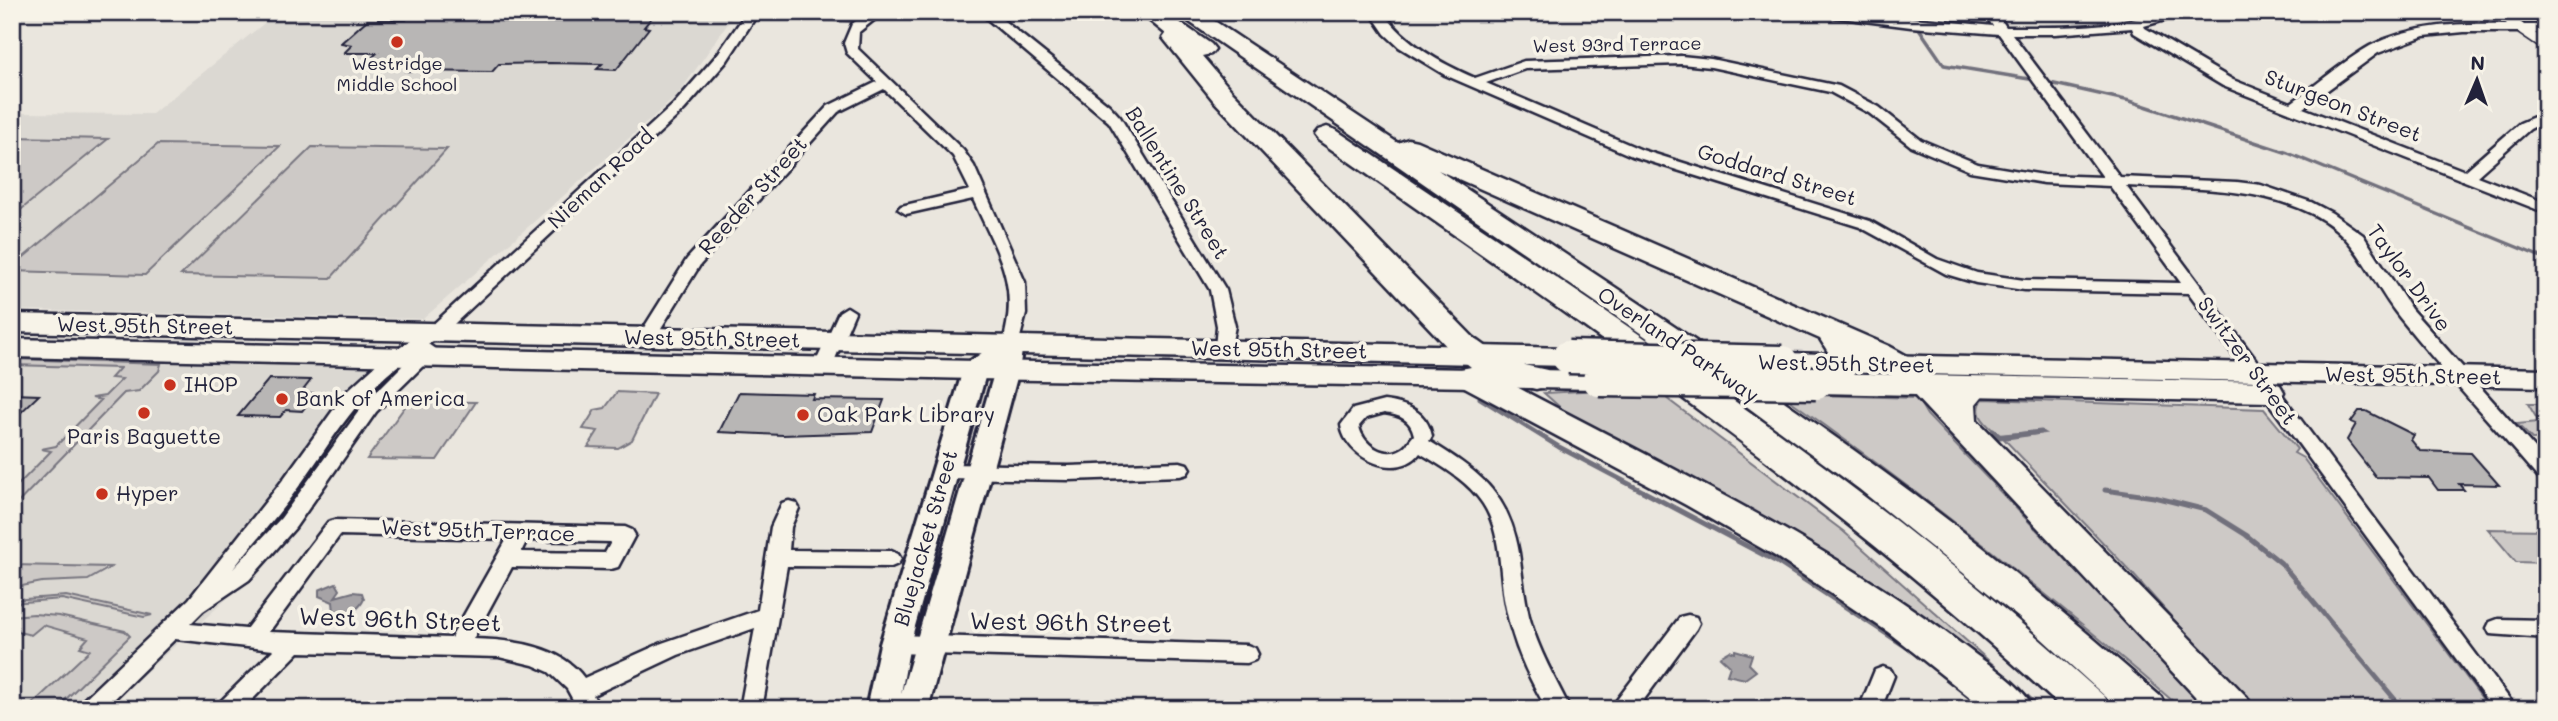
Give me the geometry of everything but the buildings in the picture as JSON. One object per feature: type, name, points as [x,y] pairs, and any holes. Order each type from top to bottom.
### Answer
[{"type":"highway","name":"Overland Parkway","points":[[1165,14],[1343,119],[1760,400],[1871,480],[2031,606],[2147,709]]},
{"type":"highway","name":"Overland Parkway","points":[[1165,14],[1789,457],[1932,569],[2091,709]]},
{"type":"highway","points":[[1165,14],[1222,95],[1472,365],[1548,416],[1829,571],[1924,637],[2014,709]]},
{"type":"highway","points":[[1343,119],[1831,333],[1912,376],[2233,709]]},
{"type":"highway","points":[[1828,376],[1844,352],[1831,333]]},
{"type":"highway","points":[[1472,365],[1496,370],[1552,364]]},
{"type":"highway","points":[[1548,416],[1539,404],[1534,390],[1552,364]]},
{"type":"highway","points":[[1960,424],[1960,401],[1973,387]]},
{"type":"main road","name":"West 95th Street","points":[[12,323],[418,348],[648,337],[975,370],[1009,358],[1224,348],[1472,365]]},
{"type":"main road","name":"West 95th Street","points":[[12,348],[418,348],[1472,365]]},
{"type":"main road","name":"West 95th Street","points":[[1552,364],[1782,362],[1828,376]]},
{"type":"main road","name":"West 95th Street","points":[[1552,364],[1599,380],[1912,376],[2466,385],[2546,378]]},
{"type":"main road","name":"West 95th Street","points":[[1912,376],[1973,387],[2263,382]]},
{"type":"main road","name":"West 95th Street","points":[[2466,385],[2546,395]]},
{"type":"street","name":"Nieman Road","points":[[89,709],[197,605],[242,574],[288,523],[370,408],[418,348],[679,107],[722,58],[753,12]]},
{"type":"street","name":"Bluejacket Street","points":[[877,12],[858,25],[851,36],[852,50],[958,153],[1017,282],[1020,303],[1009,358],[979,472],[912,709]]},
{"type":"street","name":"Ballentine Street","points":[[985,12],[1104,108],[1115,120],[1218,290],[1226,326],[1224,348]]},
{"type":"street","name":"Goddard Street","points":[[1376,12],[1390,31],[1415,52],[1475,83],[1637,153],[1865,224],[1931,262],[1976,278],[2024,285],[2194,288]]},
{"type":"street","points":[[1825,12],[1907,24],[2059,29],[2137,23],[2187,12]]},
{"type":"street","name":"Switzer Street","points":[[1989,12],[2507,709]]},
{"type":"street","points":[[2499,12],[2546,47]]},
{"type":"street","name":"Sturgeon Street","points":[[2137,23],[2139,30],[2205,72],[2292,109],[2546,208]]},
{"type":"street","points":[[2292,109],[2384,44],[2436,31],[2546,29]]},
{"type":"street","name":"West 93rd Terrace","points":[[1475,83],[1524,65],[1681,60],[1711,63],[1834,89],[1874,110],[1916,144],[1975,168],[2026,178],[2114,181]]},
{"type":"street","name":"Reeder Street","points":[[648,337],[693,262],[833,108],[857,94],[886,83]]},
{"type":"street","points":[[2467,177],[2525,127],[2546,116]]},
{"type":"street","name":"Taylor Drive","points":[[2114,181],[2237,186],[2283,196],[2342,226],[2365,247],[2405,313],[2546,474]]},
{"type":"street","points":[[906,209],[978,193]]},
{"type":"street","points":[[829,354],[847,312]]},
{"type":"street","name":"Bluejacket Street","points":[[881,709],[895,644],[975,370]]},
{"type":"street","points":[[1420,444],[1471,478],[1488,496],[1498,513],[1506,536],[1521,626],[1547,691],[1559,709]]},
{"type":"street","points":[[945,471],[1069,473],[1180,469]]},
{"type":"street","points":[[751,709],[781,527],[789,508]]},
{"type":"street","name":"West 95th Terrace","points":[[251,639],[335,527],[625,535],[611,561],[506,559]]},
{"type":"street","points":[[458,646],[521,533]]},
{"type":"street","points":[[778,558],[891,559]]},
{"type":"street","name":"West 96th Street","points":[[169,631],[294,643],[499,648],[529,654],[559,668],[572,679],[584,700],[670,649],[767,615]]},
{"type":"street","points":[[1621,709],[1688,623]]},
{"type":"street","points":[[2498,628],[2546,629]]},
{"type":"street","points":[[228,709],[294,643]]},
{"type":"street","name":"West 96th Street","points":[[895,644],[1247,654]]},
{"type":"street","points":[[1870,709],[1882,676]]},
{"type":"shaded area","points":[[278,12],[736,12],[677,96],[423,319],[12,310],[12,113],[152,114]]},
{"type":"shaded area","points":[[758,12],[868,12],[852,22],[754,17]]},
{"type":"shaded area","points":[[12,137],[108,139],[12,217]]},
{"type":"shaded area","points":[[158,144],[280,146],[145,275],[12,271],[12,267]]},
{"type":"shaded area","points":[[312,147],[447,149],[331,278],[181,275]]},
{"type":"shaded area","points":[[12,359],[421,369],[399,387],[370,419],[326,485],[271,556],[105,709],[12,709]]},
{"type":"shaded area","points":[[12,359],[161,364],[159,371],[139,391],[124,393],[12,509],[12,487],[16,487],[51,451],[41,449],[56,446],[101,400],[92,398],[105,396],[122,379],[111,378],[120,368],[12,365]]},
{"type":"shaded area","points":[[1600,390],[1658,392],[1843,531],[2043,709],[2027,709],[1573,419],[1544,393]]},
{"type":"shaded area","points":[[617,392],[655,394],[632,440],[618,448],[588,447],[598,431],[583,429],[595,410],[605,408]]},
{"type":"shaded area","points":[[1781,394],[1917,398],[1927,415],[2074,569],[2214,709],[2182,709],[1985,546]]},
{"type":"shaded area","points":[[1983,399],[2264,409],[2297,449],[2294,453],[2303,458],[2490,709],[2254,709],[2131,572],[2004,439],[2044,433],[2040,431],[1998,435],[1980,415]]},
{"type":"shaded area","points":[[409,401],[476,402],[437,460],[367,459]]},
{"type":"shaded area","points":[[2528,404],[2546,404],[2546,439],[2532,439],[2517,424],[2539,422]]},
{"type":"shaded area","points":[[2488,529],[2546,530],[2546,563],[2516,562]]},
{"type":"shaded area","points":[[12,565],[111,567],[88,580],[42,582],[12,588]]},
{"type":"shaded area","points":[[336,583],[340,590],[335,597],[353,592],[362,593],[364,599],[359,607],[348,613],[334,612],[333,602],[319,596],[319,590]]},
{"type":"shaded area","points":[[66,596],[152,615],[144,617],[62,599],[12,603],[12,600]]},
{"type":"shaded area","points":[[12,616],[59,616],[125,631],[130,636],[56,709],[27,709],[90,650],[80,647],[88,638],[43,625],[31,635],[19,632],[12,638]]},
{"type":"shaded area","points":[[1735,650],[1752,655],[1749,664],[1756,671],[1745,679],[1727,675],[1730,666],[1720,657],[1730,651],[1735,653]]},
{"type":"waterway","points":[[1918,27],[1944,65],[2029,79]]},
{"type":"waterway","points":[[2050,83],[2130,101],[2288,153],[2546,259]]},
{"type":"waterway","points":[[1480,398],[1559,447],[1777,562],[1911,650]]},
{"type":"waterway","points":[[1993,431],[2000,437],[2041,432]]},
{"type":"waterway","points":[[2105,490],[2154,497],[2206,510],[2246,535],[2281,563],[2403,709]]},
{"type":"place","name":"Westridge Middle School","points":[[397,42]]},
{"type":"place","name":"IHOP","points":[[170,385]]},
{"type":"place","name":"Bank of America","points":[[282,399]]},
{"type":"place","name":"Paris Baguette","points":[[144,413]]},
{"type":"place","name":"Oak Park Library","points":[[803,415]]},
{"type":"place","name":"Hyper","points":[[102,494]]}]
